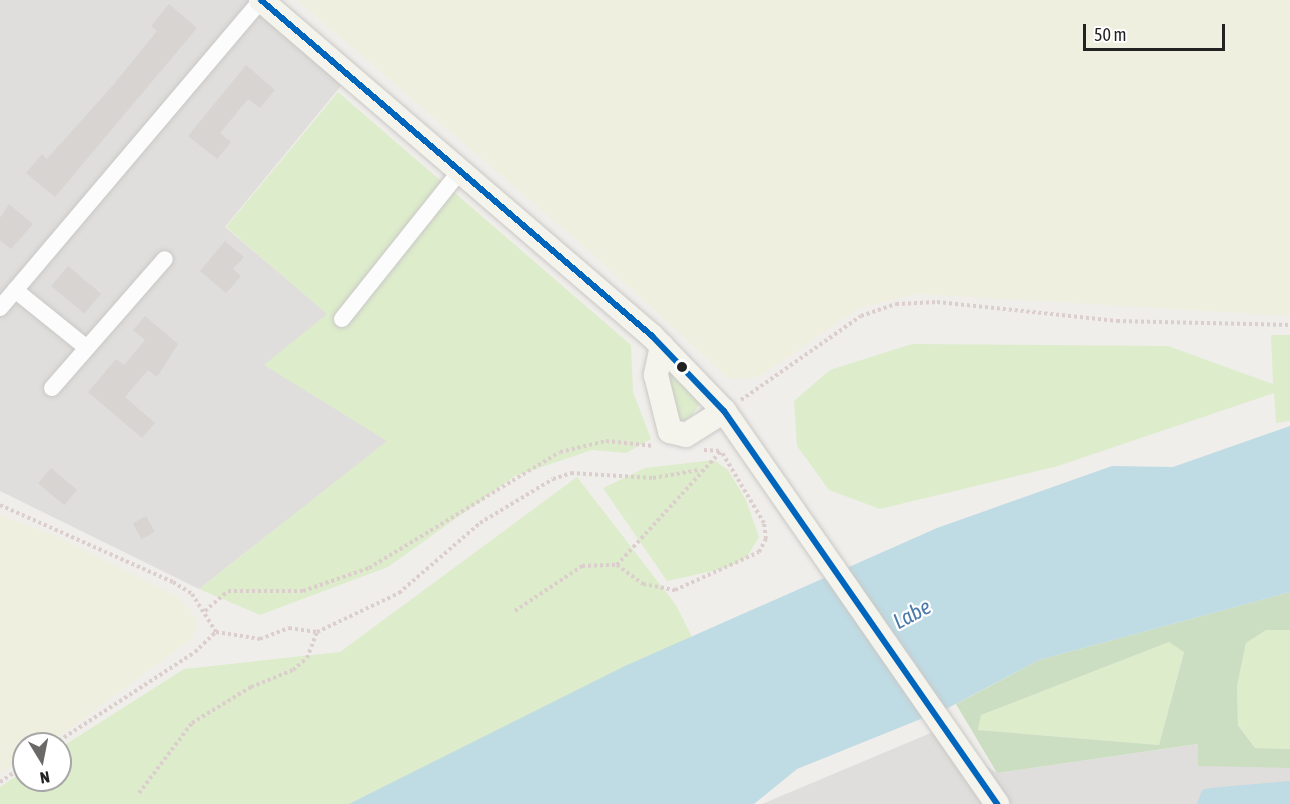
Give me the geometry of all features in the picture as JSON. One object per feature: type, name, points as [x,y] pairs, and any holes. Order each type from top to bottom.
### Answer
[{"type":"street","points":[[0,308],[261,0],[662,346],[724,411],[826,552],[997,804]]},
{"type":"street","points":[[342,319],[460,171]]},
{"type":"street","points":[[52,388],[165,259]]},
{"type":"street","points":[[15,290],[87,348]]},
{"type":"street","points":[[662,346],[656,375],[670,431],[686,435],[724,411]]},
{"type":"path","points":[[724,411],[861,316],[896,304],[937,302],[1117,321],[1290,325]]},
{"type":"path","points":[[617,565],[699,470],[740,431]]},
{"type":"path","points":[[205,610],[228,591],[303,591],[369,568],[560,452],[606,441],[660,446]]},
{"type":"path","points":[[690,448],[721,451]]},
{"type":"path","points":[[515,611],[582,566],[617,565],[643,584],[675,590],[759,552],[766,539],[764,524],[721,451]]},
{"type":"path","points":[[216,632],[260,639],[289,628],[317,632],[399,593],[480,523],[553,479],[571,473],[654,478],[699,470]]},
{"type":"path","points":[[0,506],[173,582],[205,610],[216,632]]},
{"type":"path","points":[[72,732],[195,652],[216,632]]},
{"type":"path","points":[[139,793],[192,723],[251,687],[293,670],[307,658],[317,632]]},
{"type":"shaded area","points":[[0,0],[250,0],[345,81],[225,227],[328,314],[265,365],[388,441],[199,589],[0,491]]},
{"type":"shaded area","points":[[933,732],[997,773],[1199,744],[1198,765],[1290,767],[1290,804],[762,804]]},
{"type":"green space","points":[[297,0],[1290,0],[1290,316],[917,294],[859,308],[759,377],[729,379],[594,255]]},
{"type":"green space","points":[[338,92],[631,345],[633,392],[651,439],[626,453],[592,450],[515,476],[388,567],[260,615],[199,589],[387,441],[264,365],[327,314],[226,227]]},
{"type":"green space","points":[[1271,335],[1290,335],[1290,421],[1276,423],[1274,393],[1058,466],[880,509],[829,490],[797,446],[794,401],[830,370],[912,344],[1168,346],[1273,384]]},
{"type":"green space","points":[[672,366],[701,402],[688,421],[678,420],[665,375]]},
{"type":"green space","points":[[714,460],[728,470],[746,500],[759,537],[747,557],[726,568],[667,581],[603,488],[645,468]]},
{"type":"green space","points":[[577,477],[676,605],[692,637],[349,804],[0,804],[0,787],[12,779],[12,792],[72,792],[72,740],[184,669],[340,652]]},
{"type":"green space","points":[[0,515],[59,537],[179,597],[198,620],[192,639],[65,732],[12,732],[12,766],[0,774]]},
{"type":"green space","points":[[1290,592],[1290,630],[1266,630],[1246,643],[1237,686],[1238,725],[1255,748],[1290,749],[1290,768],[1198,766],[1198,744],[997,773],[956,704],[1039,660]],"holes":[[[1169,642],[1184,652],[1159,745],[978,730],[981,715]]]},
{"type":"green space","points":[[1266,630],[1290,630],[1290,749],[1255,748],[1238,724],[1237,686],[1246,643]]},
{"type":"green space","points":[[1169,642],[1184,651],[1159,745],[978,730],[981,715]]},
{"type":"water","name":"Labe","points":[[1290,426],[1290,592],[1039,660],[948,708],[797,769],[754,804],[349,804],[625,666],[937,528],[1112,466],[1173,467]]},
{"type":"water","points":[[1290,781],[1290,804],[1197,804],[1202,790],[1210,788]]},
{"type":"building","points":[[169,4],[197,28],[55,197],[26,173],[42,154],[47,159],[114,84],[157,31],[151,26]]},
{"type":"building","points":[[246,65],[275,90],[260,108],[248,99],[220,133],[231,142],[217,159],[188,136]]},
{"type":"building","points":[[9,204],[33,224],[11,249],[0,240],[0,218]]},
{"type":"building","points":[[225,241],[244,257],[233,269],[241,276],[226,293],[200,271]]},
{"type":"building","points":[[68,266],[101,294],[84,314],[51,286]]},
{"type":"building","points":[[145,316],[178,344],[157,377],[148,370],[125,397],[155,423],[142,438],[88,392],[116,359],[124,365],[145,340],[133,330]]},
{"type":"building","points":[[51,468],[77,490],[64,505],[38,483]]},
{"type":"building","points":[[146,516],[155,532],[142,539],[133,523]]},
{"type":"transit line","points":[[261,0],[652,336],[724,411],[997,804]]}]
